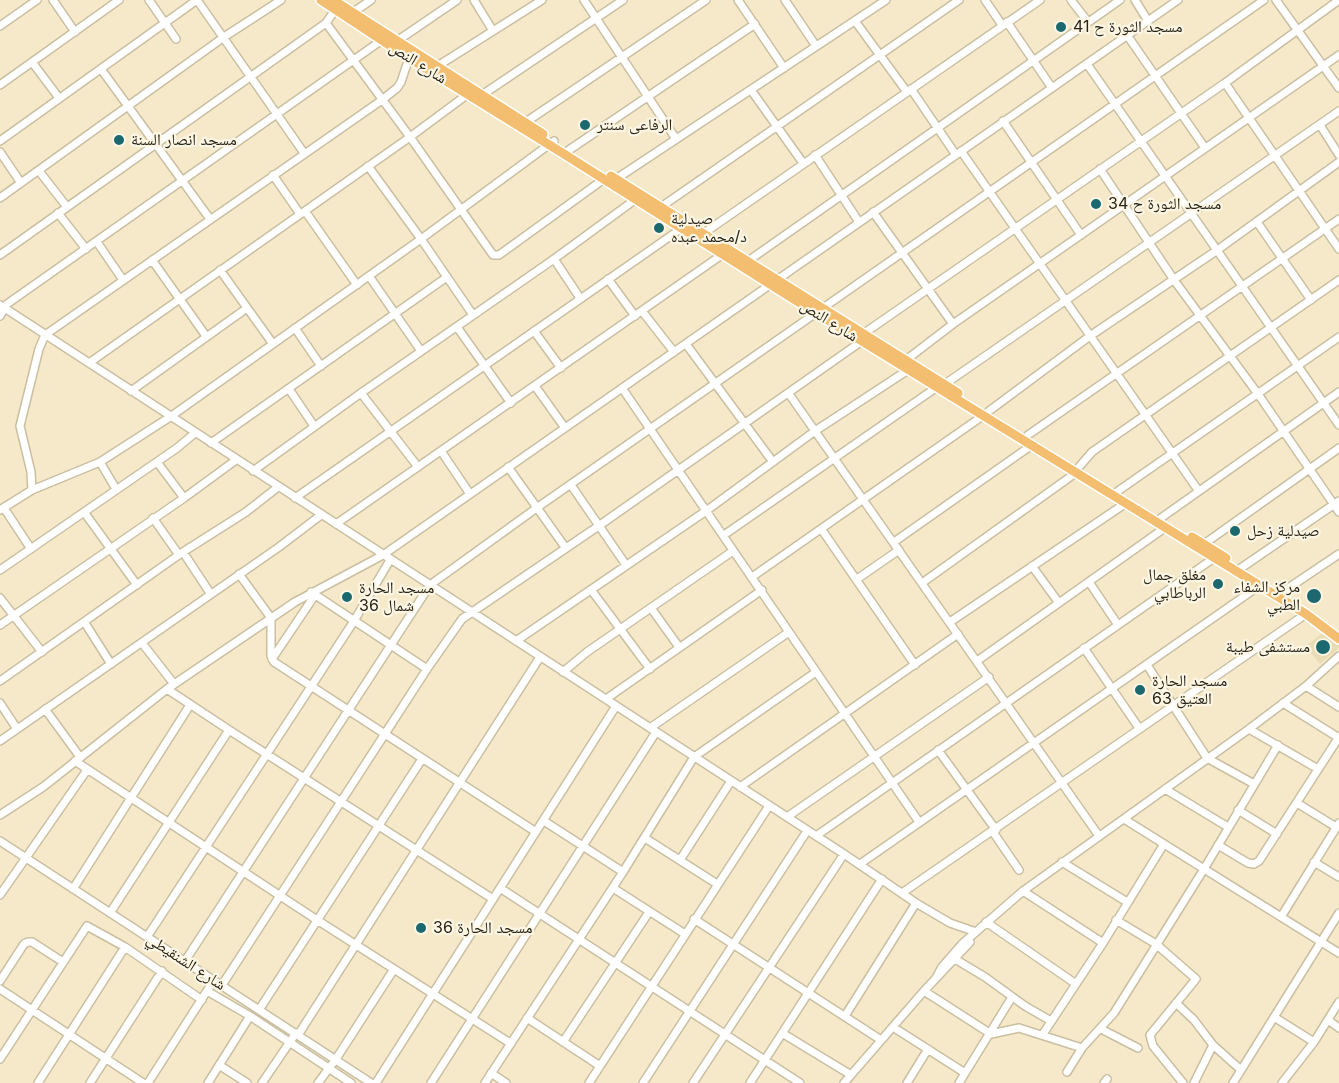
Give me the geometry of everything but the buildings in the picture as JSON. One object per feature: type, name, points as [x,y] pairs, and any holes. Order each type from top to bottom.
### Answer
[{"type":"main road","name":"شارع النص","points":[[321,0],[352,13],[526,122],[604,179],[723,254],[774,282],[986,413],[1028,435],[1126,503],[1306,614],[1339,639]]},
{"type":"main road","name":"شارع النص","points":[[334,5],[409,58],[552,143],[569,150],[748,261],[774,282]]},
{"type":"main road","name":"شارع النص","points":[[986,413],[1032,445],[1118,491],[1339,631]]},
{"type":"street","points":[[0,27],[36,0]]},
{"type":"street","points":[[53,0],[75,32]]},
{"type":"street","points":[[1,83],[119,0]]},
{"type":"street","points":[[149,0],[176,39]]},
{"type":"street","points":[[0,141],[197,0],[304,153]]},
{"type":"street","points":[[0,198],[224,37],[281,0]]},
{"type":"street","points":[[352,13],[371,0]]},
{"type":"street","points":[[397,41],[458,0]]},
{"type":"street","points":[[474,0],[493,31]]},
{"type":"street","points":[[436,67],[542,0]]},
{"type":"street","points":[[584,0],[676,139]]},
{"type":"street","points":[[482,95],[623,0]]},
{"type":"street","points":[[526,122],[706,0]]},
{"type":"street","points":[[739,0],[784,68]]},
{"type":"street","points":[[785,0],[816,46]]},
{"type":"street","points":[[616,180],[886,0]]},
{"type":"street","points":[[661,207],[959,0]]},
{"type":"street","points":[[985,0],[1034,60],[1052,88]]},
{"type":"street","points":[[704,233],[1040,0]]},
{"type":"street","points":[[1071,0],[1088,22]]},
{"type":"street","points":[[748,261],[1120,0]]},
{"type":"street","points":[[1135,0],[1148,21]]},
{"type":"street","points":[[0,815],[43,787],[171,686],[271,618],[382,555],[1178,0]]},
{"type":"street","points":[[185,961],[430,585],[649,429],[717,384],[1264,0]]},
{"type":"street","points":[[1276,0],[1339,88]]},
{"type":"street","points":[[222,985],[457,624],[471,612],[789,394],[928,288],[1225,83],[1339,0]]},
{"type":"street","points":[[0,255],[326,23],[334,5]]},
{"type":"street","points":[[855,21],[990,192],[1198,490]]},
{"type":"street","points":[[326,23],[410,137],[490,253],[496,256],[604,179]]},
{"type":"street","points":[[569,150],[755,24]]},
{"type":"street","points":[[1127,35],[1205,148]]},
{"type":"street","points":[[0,316],[2,307],[382,40]]},
{"type":"street","points":[[516,641],[706,511],[907,365],[953,324],[1339,55]]},
{"type":"street","points":[[32,490],[31,472],[20,426],[39,349],[45,335],[382,100],[397,88],[409,58]]},
{"type":"street","points":[[32,62],[59,98]]},
{"type":"street","points":[[1087,64],[1339,425]]},
{"type":"street","points":[[101,69],[210,219]]},
{"type":"street","points":[[1225,83],[1339,249]]},
{"type":"street","points":[[751,90],[803,163]]},
{"type":"street","points":[[89,363],[468,94]]},
{"type":"street","points":[[724,535],[1339,111]]},
{"type":"street","points":[[1003,121],[1081,235]]},
{"type":"street","points":[[1320,125],[1339,155]]},
{"type":"street","points":[[31,549],[2,509],[32,490],[100,462],[170,417],[552,143]]},
{"type":"street","points":[[0,152],[21,183]]},
{"type":"street","points":[[815,155],[859,222]]},
{"type":"street","points":[[752,577],[822,530],[1090,336],[1216,251],[1339,162]]},
{"type":"street","points":[[368,166],[473,315]]},
{"type":"street","points":[[1100,169],[1174,280],[1336,503],[1339,512]]},
{"type":"street","points":[[39,171],[67,207]]},
{"type":"street","points":[[273,175],[357,285]]},
{"type":"street","points":[[253,471],[636,199]]},
{"type":"street","points":[[873,212],[953,324]]},
{"type":"street","points":[[58,213],[86,249]]},
{"type":"street","points":[[1028,435],[1339,219]]},
{"type":"street","points":[[1257,222],[1311,300]]},
{"type":"street","points":[[295,498],[682,228]]},
{"type":"street","points":[[97,242],[123,280]]},
{"type":"street","points":[[336,525],[723,254]]},
{"type":"street","points":[[554,259],[580,298]]},
{"type":"street","points":[[152,260],[206,336]]},
{"type":"street","points":[[220,270],[273,344]]},
{"type":"street","points":[[369,276],[421,351]]},
{"type":"street","points":[[211,443],[447,277]]},
{"type":"street","points":[[608,279],[635,316]]},
{"type":"street","points":[[922,583],[1078,470],[1092,452],[1339,280]]},
{"type":"street","points":[[2,307],[860,864],[916,903],[950,923],[975,934]]},
{"type":"street","points":[[131,391],[247,308]]},
{"type":"street","points":[[642,311],[674,352]]},
{"type":"street","points":[[457,327],[511,403]]},
{"type":"street","points":[[295,328],[321,366]]},
{"type":"street","points":[[534,331],[561,368]]},
{"type":"street","points":[[1118,491],[1339,338]]},
{"type":"street","points":[[686,344],[773,462]]},
{"type":"street","points":[[535,386],[565,428]]},
{"type":"street","points":[[622,388],[919,822]]},
{"type":"street","points":[[289,389],[314,426]]},
{"type":"street","points":[[1161,518],[1339,392]]},
{"type":"street","points":[[361,393],[418,466]]},
{"type":"street","points":[[789,394],[1099,836]]},
{"type":"street","points":[[0,570],[157,462],[195,433]]},
{"type":"street","points":[[894,542],[1032,445]]},
{"type":"street","points":[[1203,544],[1339,448]]},
{"type":"street","points":[[441,451],[470,494]]},
{"type":"street","points":[[0,626],[236,460]]},
{"type":"street","points":[[100,462],[116,489]]},
{"type":"street","points":[[157,462],[184,498]]},
{"type":"street","points":[[508,467],[565,547]]},
{"type":"street","points":[[571,485],[626,565]]},
{"type":"street","points":[[0,681],[181,554],[246,512],[278,487]]},
{"type":"street","points":[[950,622],[1126,503]]},
{"type":"street","points":[[1241,568],[1336,503]]},
{"type":"street","points":[[84,512],[137,585]]},
{"type":"street","points":[[0,741],[279,547],[321,514]]},
{"type":"street","points":[[153,518],[210,593]]},
{"type":"street","points":[[977,661],[1166,527]]},
{"type":"street","points":[[822,530],[915,665]]},
{"type":"street","points":[[857,579],[899,550]]},
{"type":"street","points":[[563,672],[733,551]]},
{"type":"street","points":[[1281,593],[1339,554]]},
{"type":"street","points":[[816,836],[1214,558]]},
{"type":"street","points":[[147,937],[354,621],[390,560]]},
{"type":"street","points":[[1032,566],[1059,603]]},
{"type":"street","points":[[239,574],[271,618],[272,659]]},
{"type":"street","points":[[1089,582],[1118,625]]},
{"type":"street","points":[[860,864],[1259,586]]},
{"type":"street","points":[[606,699],[762,590]]},
{"type":"street","points":[[592,591],[650,669]]},
{"type":"street","points":[[313,594],[427,669]]},
{"type":"street","points":[[272,659],[313,594]]},
{"type":"street","points":[[0,598],[42,652]]},
{"type":"street","points":[[651,609],[679,647]]},
{"type":"street","points":[[902,893],[1306,614]]},
{"type":"street","points":[[85,623],[111,664]]},
{"type":"street","points":[[431,1083],[541,915],[653,730],[789,632]]},
{"type":"street","points":[[740,786],[958,634]]},
{"type":"street","points":[[142,643],[171,686],[190,705],[493,899]]},
{"type":"street","points":[[1084,648],[1139,728]]},
{"type":"street","points":[[936,978],[951,957],[986,922],[1023,891],[1249,729],[1306,686],[1339,656]]},
{"type":"street","points":[[262,1083],[357,945],[540,657]]},
{"type":"street","points":[[272,659],[310,687],[536,832]]},
{"type":"street","points":[[1147,665],[1207,758],[1254,784]]},
{"type":"street","points":[[485,1083],[613,888],[694,757],[816,672]]},
{"type":"street","points":[[787,818],[989,677]]},
{"type":"street","points":[[1306,686],[1339,707]]},
{"type":"street","points":[[0,703],[17,729]]},
{"type":"street","points":[[1218,845],[1254,864],[1259,861],[1339,737],[1283,703]]},
{"type":"street","points":[[73,889],[190,705]]},
{"type":"street","points":[[372,1083],[433,994],[616,706]]},
{"type":"street","points":[[45,709],[77,759],[87,770],[316,920],[510,1043]]},
{"type":"street","points":[[1249,729],[1318,769]]},
{"type":"street","points":[[110,913],[229,730]]},
{"type":"street","points":[[1067,1072],[1082,1048],[1114,1013],[1278,745]]},
{"type":"street","points":[[938,750],[968,790],[1019,870]]},
{"type":"street","points":[[259,1010],[422,759]]},
{"type":"street","points":[[0,895],[87,770]]},
{"type":"street","points":[[680,860],[731,781]]},
{"type":"street","points":[[1165,789],[1228,827]]},
{"type":"street","points":[[1281,917],[1338,825],[1297,803]]},
{"type":"street","points":[[589,1083],[769,806]]},
{"type":"street","points":[[1238,810],[1277,834]]},
{"type":"street","points":[[1124,819],[1339,953]]},
{"type":"street","points":[[544,821],[623,872]]},
{"type":"street","points":[[643,1083],[807,831]]},
{"type":"street","points":[[645,838],[717,884]]},
{"type":"street","name":"شارع الشنقيطي","points":[[0,841],[372,1083]]},
{"type":"street","points":[[1042,1034],[1103,943],[1164,844]]},
{"type":"street","points":[[693,1083],[844,854]]},
{"type":"street","points":[[1062,862],[1127,902]]},
{"type":"street","points":[[1314,862],[1339,877]]},
{"type":"street","points":[[750,1083],[882,879]]},
{"type":"street","points":[[500,888],[800,1083]]},
{"type":"street","points":[[613,888],[685,934]]},
{"type":"street","points":[[1023,891],[1103,943]]},
{"type":"street","points":[[845,1016],[916,903]]},
{"type":"street","points":[[563,1042],[649,912]]},
{"type":"street","points":[[1233,1083],[1339,913]]},
{"type":"street","points":[[694,919],[882,1040]]},
{"type":"street","points":[[1116,920],[1156,944],[1196,979],[1150,1035],[1153,1046],[1184,1083]]},
{"type":"street","points":[[986,922],[1076,984]]},
{"type":"street","points":[[0,1059],[87,926],[125,947],[202,1000]]},
{"type":"street","points":[[844,1083],[975,934]]},
{"type":"street","points":[[0,981],[24,944],[28,942],[32,942],[63,962]]},
{"type":"street","points":[[38,1083],[125,947]]},
{"type":"street","points":[[955,959],[1051,1021]]},
{"type":"street","points":[[318,1083],[394,969]]},
{"type":"street","points":[[90,1083],[162,971]]},
{"type":"street","points":[[148,1083],[214,980]]},
{"type":"street","points":[[0,989],[143,1083]]},
{"type":"street","points":[[924,991],[991,1034],[1014,1028],[1042,1034],[1082,1048]]},
{"type":"street","points":[[207,992],[250,1016],[351,1083]]},
{"type":"street","points":[[959,1083],[1012,997]]},
{"type":"street","points":[[1282,1083],[1314,1042],[1339,1002]]},
{"type":"street","points":[[1176,1004],[1194,1020],[1213,1045],[1241,1070]]},
{"type":"street","points":[[208,1083],[250,1016]]},
{"type":"street","points":[[1274,1017],[1314,1042]]},
{"type":"street","points":[[527,1018],[600,1066]]},
{"type":"street","points":[[1328,1020],[1339,1028]]},
{"type":"street","points":[[893,1027],[965,1073]]},
{"type":"street","points":[[1101,1029],[1138,1048]]},
{"type":"street","points":[[782,1033],[851,1076]]},
{"type":"street","points":[[1194,1083],[1213,1045]]},
{"type":"street","points":[[907,1083],[928,1049]]},
{"type":"street","points":[[219,1065],[247,1083]]},
{"type":"street","points":[[491,1074],[506,1083]]},
{"type":"shaded area","name":"مستشفى طيبة","points":[[1323,633],[1339,643],[1339,648],[1320,664],[1305,646]]},
{"type":"place","name":"مسجد الثورة ح 41","points":[[1061,27]]},
{"type":"place","name":"الرفاعى سنتر","points":[[585,125]]},
{"type":"place","name":"مسجد انصار السنة","points":[[119,140]]},
{"type":"place","name":"مسجد الثورة ح 34","points":[[1096,204]]},
{"type":"place","name":"صيدلية د/محمد عبده","points":[[659,228]]},
{"type":"place","name":"صيدلية زحل","points":[[1235,531]]},
{"type":"place","name":"مغلق جمال الرباطابي","points":[[1218,584]]},
{"type":"place","name":"مركز الشفاء الطبي","points":[[1314,596]]},
{"type":"place","name":"مسجد الحارة 36 شمال","points":[[347,597]]},
{"type":"place","name":"مستشفى طيبة","points":[[1323,647]]},
{"type":"place","name":"مسجد الحارة 63 العتيق","points":[[1140,690]]},
{"type":"place","name":"مسجد الحارة 36","points":[[421,928]]}]
